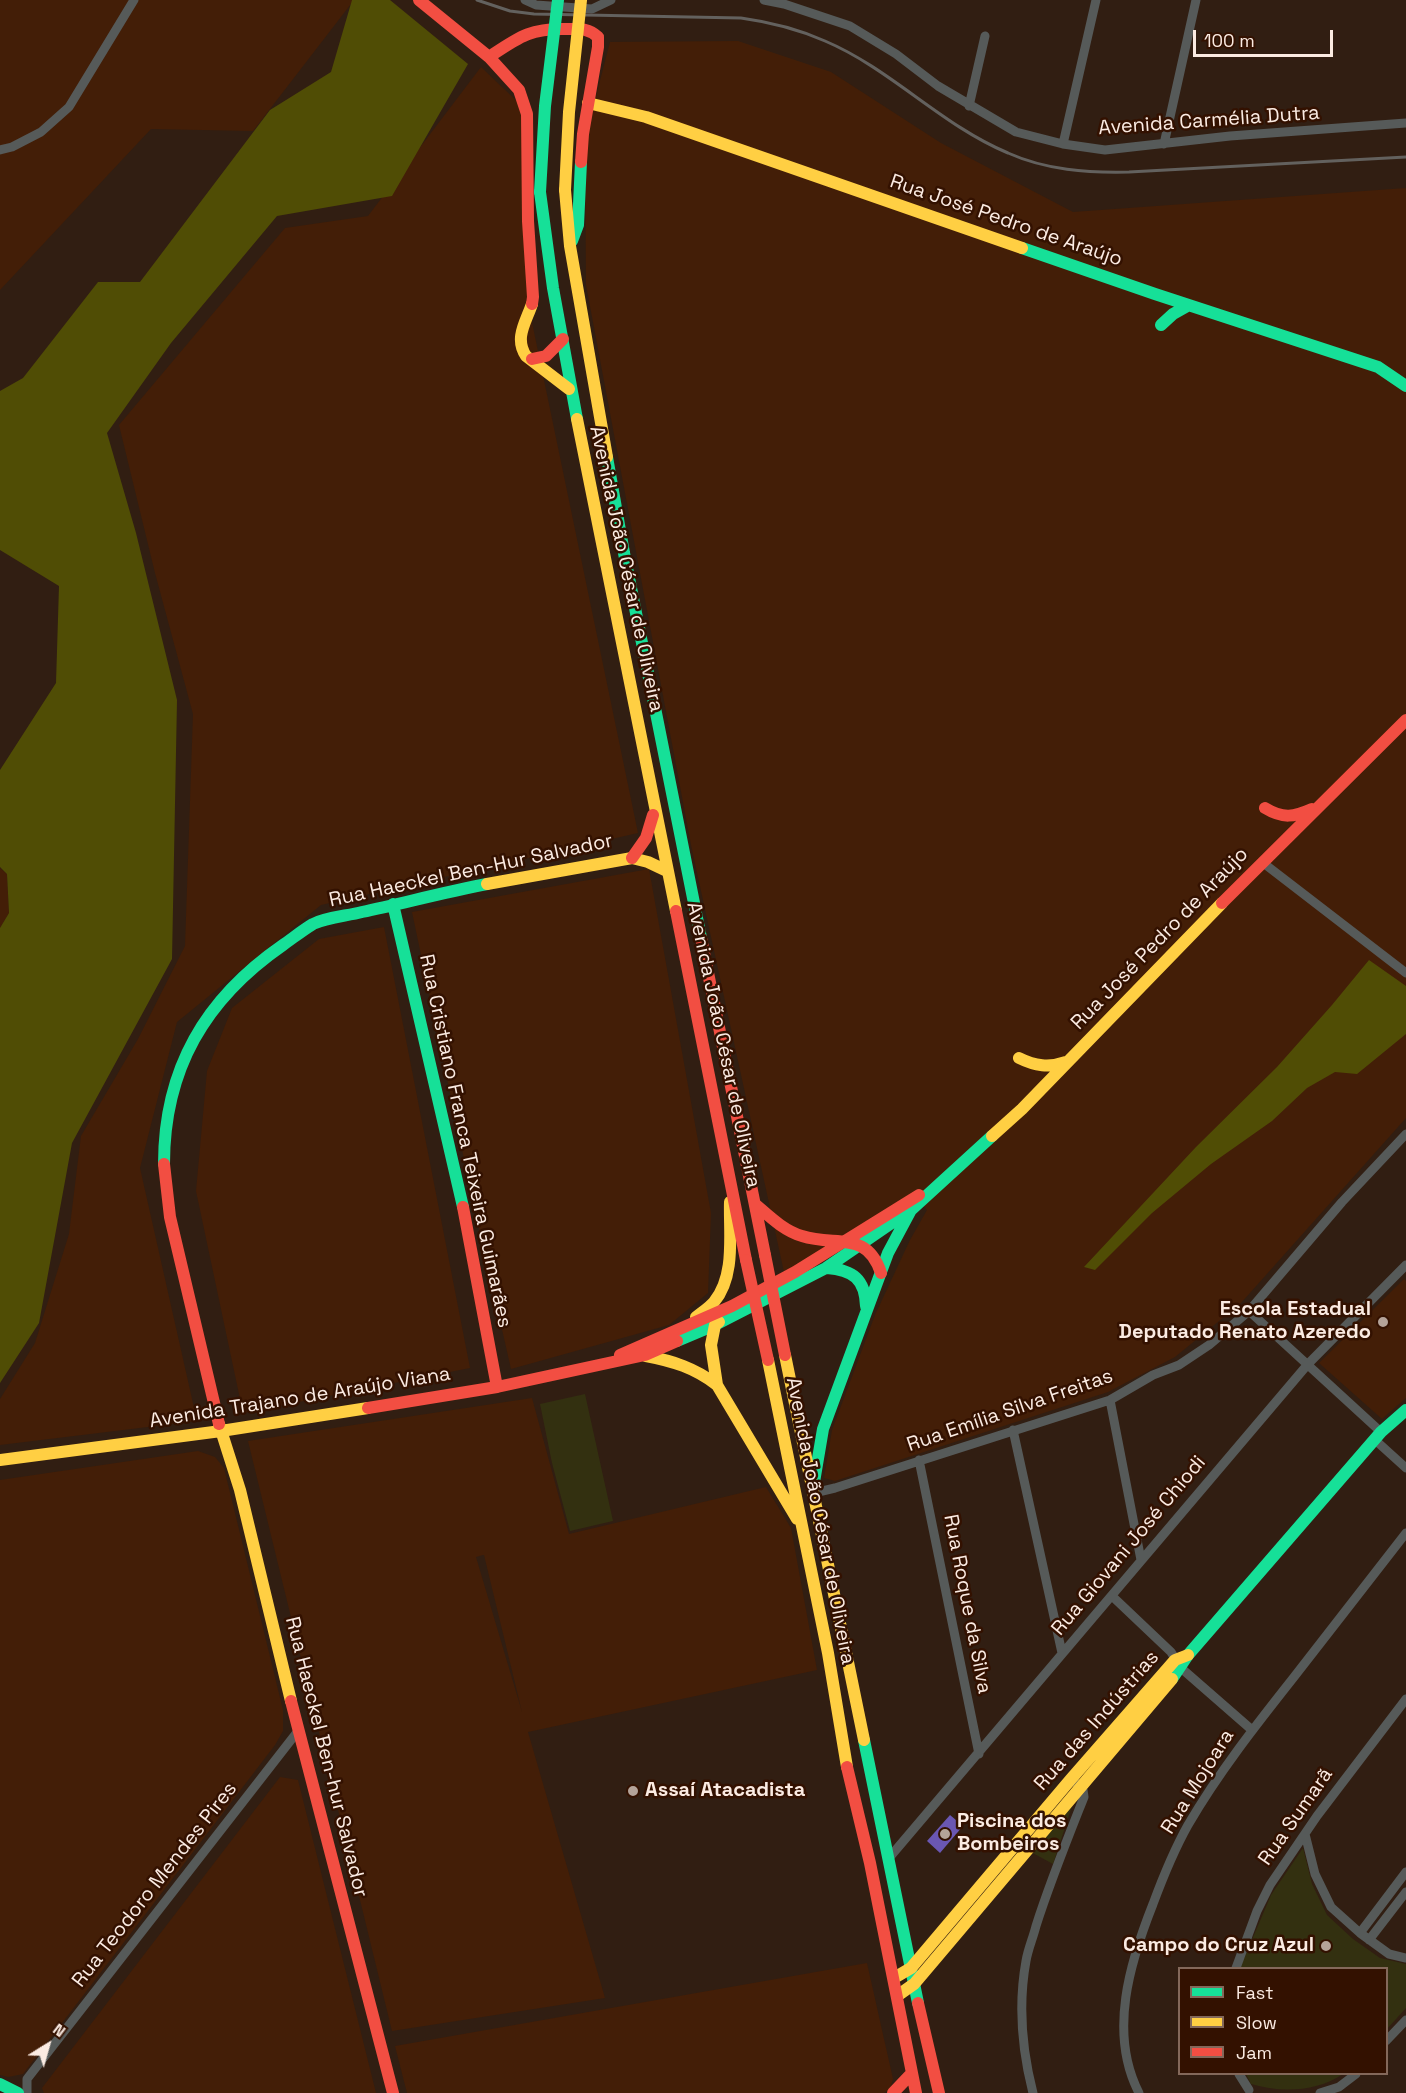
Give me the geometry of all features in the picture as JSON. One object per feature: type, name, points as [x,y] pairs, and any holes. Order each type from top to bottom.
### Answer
[{"type":"street","points":[[0,150],[12,147],[41,132],[69,107],[134,0]]},
{"type":"street","points":[[419,0],[489,57],[519,90],[527,114],[528,221],[533,297],[532,306],[518,340],[520,350],[569,389]]},
{"type":"street","points":[[525,0],[536,5],[592,9],[611,0]]},
{"type":"street","name":"Avenida João César de Oliveira","points":[[558,0],[545,106],[540,192],[551,285],[563,339],[569,389],[608,570],[746,1260],[828,1653],[843,1748],[870,1863],[916,2093]]},
{"type":"street","name":"Avenida João César de Oliveira","points":[[581,0],[569,111],[565,190],[570,246],[624,553],[785,1356],[914,1984],[939,2093]]},
{"type":"street","name":"Avenida Carmélia Dutra","points":[[764,0],[785,2],[850,26],[896,54],[969,106],[1016,132],[1063,144],[1105,150],[1406,123]]},
{"type":"street","points":[[1063,144],[1096,0]]},
{"type":"street","points":[[1164,144],[1196,0]]},
{"type":"street","points":[[489,57],[516,39],[545,28],[590,30],[598,37],[583,134],[578,225],[570,246]]},
{"type":"street","points":[[969,106],[985,36]]},
{"type":"street","name":"Rua José Pedro de Araújo","points":[[588,103],[646,117],[1189,305],[1378,367],[1406,386]]},
{"type":"street","points":[[1161,325],[1173,314],[1189,305]]},
{"type":"street","points":[[532,359],[540,360],[546,357],[563,339]]},
{"type":"street","name":"Rua José Pedro de Araújo","points":[[813,1491],[823,1429],[888,1252],[911,1210],[1022,1109],[1262,862],[1406,720]]},
{"type":"street","name":"Rua Haeckel Ben-Hur Salvador","points":[[632,858],[646,841],[653,822],[653,801]]},
{"type":"street","points":[[1265,808],[1278,816],[1294,817],[1318,807]]},
{"type":"street","name":"Rua Haeckel Ben-Hur Salvador","points":[[221,1431],[170,1217],[164,1175],[169,1107],[178,1075],[191,1043],[210,1012],[238,981],[270,954],[315,923],[393,904],[632,858],[648,862],[667,871]]},
{"type":"street","points":[[1262,862],[1406,974]]},
{"type":"street","name":"Rua Cristiano Franca Teixeira Guimarães","points":[[393,904],[465,1217],[497,1387]]},
{"type":"street","points":[[1019,1058],[1029,1064],[1044,1067],[1070,1060]]},
{"type":"street","name":"Rua Emília Silva Freitas","points":[[813,1491],[1110,1400],[1153,1375],[1179,1365],[1209,1345],[1249,1311],[1342,1202],[1406,1134]]},
{"type":"street","points":[[684,1326],[716,1300],[725,1280],[729,1262],[731,1182]]},
{"type":"street","name":"Rua José Pedro de Araújo","points":[[920,1194],[939,1184]]},
{"type":"street","name":"Avenida Trajano de Araújo Viana","points":[[603,1363],[732,1306],[843,1242],[920,1194]]},
{"type":"street","points":[[755,1204],[778,1224],[794,1234],[814,1240],[862,1245],[870,1250],[879,1262],[881,1274]]},
{"type":"street","name":"Avenida Trajano de Araújo Viana","points":[[0,1460],[221,1431],[497,1387],[645,1355],[716,1324],[826,1268],[911,1210]]},
{"type":"street","name":"Rua Giovani José Chiodi","points":[[889,1858],[1308,1364],[1406,1265]]},
{"type":"street","points":[[826,1268],[840,1268],[856,1276],[865,1290],[865,1312]]},
{"type":"street","points":[[717,1384],[711,1345],[716,1324],[761,1290]]},
{"type":"street","points":[[1249,1311],[1308,1364],[1406,1468]]},
{"type":"street","name":"Avenida Trajano de Araújo Viana","points":[[645,1355],[685,1363],[717,1384],[802,1528]]},
{"type":"street","points":[[1110,1400],[1141,1560]]},
{"type":"street","name":"Rua das Indústrias","points":[[894,1978],[911,1968],[1076,1783],[1377,1436],[1406,1410]]},
{"type":"street","points":[[800,1424],[812,1432],[823,1429]]},
{"type":"street","points":[[1013,1430],[1062,1653]]},
{"type":"street","name":"Rua Haeckel Ben-hur Salvador","points":[[221,1431],[240,1490],[298,1731],[393,2093]]},
{"type":"street","name":"Rua Roque da Silva","points":[[919,1460],[979,1754]]},
{"type":"street","points":[[802,1528],[810,1523],[816,1523],[821,1528]]},
{"type":"street","name":"Rua Mojoara","points":[[1139,2093],[1133,2082],[1124,2041],[1124,2007],[1130,1971],[1161,1881],[1187,1827],[1215,1782],[1252,1730],[1406,1533]]},
{"type":"street","points":[[1112,1596],[1171,1652],[1178,1664],[1252,1730]]},
{"type":"street","name":"Rua Sumarã","points":[[1236,1967],[1257,1911],[1270,1886],[1305,1834],[1406,1699]]},
{"type":"street","name":"Rua Teodoro Mendes Pires","points":[[27,2093],[27,2079],[298,1731]]},
{"type":"street","points":[[1033,2093],[1023,2049],[1022,2006],[1026,1959],[1045,1898],[1084,1797],[1084,1793],[1076,1783]]},
{"type":"street","name":"Rua das Indústrias","points":[[897,1995],[914,1984],[1076,1783]]},
{"type":"street","points":[[1305,1834],[1315,1874],[1331,1907],[1359,1933],[1389,1954],[1406,1958]]},
{"type":"street","points":[[1359,1933],[1406,1872]]},
{"type":"street","points":[[1369,1940],[1406,1892]]},
{"type":"street","points":[[1388,2039],[1406,2020]]},
{"type":"street","points":[[893,2093],[912,2073]]},
{"type":"street","points":[[1240,2075],[1250,2092]]},
{"type":"street","points":[[1320,2093],[1340,2090],[1354,2075]]},
{"type":"street","points":[[0,2084],[18,2093]]},
{"type":"shaded area","points":[[0,0],[354,0],[253,131],[151,129],[0,290]]},
{"type":"shaded area","points":[[352,0],[390,0],[468,64],[392,196],[277,216],[171,343],[107,433],[136,533],[177,700],[172,959],[72,1143],[39,1323],[0,1383],[0,928],[9,913],[7,874],[0,867],[0,770],[56,683],[59,586],[0,550],[0,391],[23,378],[98,282],[140,282],[270,110],[331,72]]},
{"type":"shaded area","points":[[738,41],[831,72],[941,143],[1073,212],[1406,188],[1406,1118],[1241,1303],[1175,1357],[1108,1392],[835,1481],[824,1478],[832,1430],[875,1315],[910,1240],[927,1210],[916,1198],[784,1272],[691,845],[586,285],[585,139],[610,42]]},
{"type":"shaded area","points":[[481,67],[523,107],[528,303],[638,833],[321,905],[177,1022],[140,1168],[197,1421],[0,1445],[0,1399],[35,1343],[69,1234],[81,1136],[138,1039],[185,946],[193,714],[155,573],[119,425],[285,228],[368,216]]},
{"type":"shaded area","points":[[0,868],[7,874],[9,913],[0,928]]},
{"type":"shaded area","points":[[649,869],[711,1213],[708,1293],[669,1325],[511,1369],[412,912]]},
{"type":"shaded area","points":[[384,927],[470,1368],[243,1413],[196,1191],[207,1071],[232,1008],[319,939]]},
{"type":"shaded area","points":[[1369,960],[1406,986],[1406,1034],[1357,1074],[1335,1072],[1307,1088],[1272,1121],[1211,1164],[1152,1213],[1095,1270],[1084,1267],[1196,1147],[1277,1067]]},
{"type":"shaded area","name":"Escola Estadual Deputado Renato Azeredo","points":[[1404,1279],[1406,1281],[1406,1398],[1382,1419],[1319,1363]]},
{"type":"shaded area","points":[[585,1394],[613,1521],[570,1531],[552,1463],[540,1404]]},
{"type":"shaded area","points":[[532,1398],[569,1534],[766,1487],[791,1528],[817,1670],[528,1732],[605,1998],[392,2031],[248,1441]],"holes":[[[484,1555],[522,1712],[476,1557]]]},
{"type":"shaded area","points":[[198,1451],[215,1457],[224,1468],[283,1710],[283,1731],[275,1745],[23,2074],[8,2077],[0,2075],[0,1480]]},
{"type":"shaded area","points":[[280,1777],[298,1780],[376,2093],[44,2093],[42,2088]]},
{"type":"shaded area","points":[[1075,1797],[1053,1864],[1029,1851]]},
{"type":"shaded area","name":"Piscina dos Bombeiros","points":[[950,1815],[963,1826],[940,1853],[927,1841]]},
{"type":"shaded area","points":[[1303,1848],[1312,1884],[1327,1915],[1353,1939],[1380,1958],[1406,1964],[1406,2008],[1388,2028],[1388,1967],[1240,1967],[1271,1895]]},
{"type":"shaded area","points":[[867,1963],[893,2079],[890,2089],[884,2093],[407,2093],[395,2046]]},
{"type":"shaded area","points":[[1246,2075],[1341,2075],[1322,2084],[1298,2089],[1274,2089],[1251,2084]]},
{"type":"railway","points":[[477,0],[510,11],[534,14],[741,18],[794,30],[825,41],[872,66],[960,128],[984,141],[1022,159],[1052,167],[1082,171],[1129,172],[1406,157]]},
{"type":"traffic: fast","points":[[540,192],[545,106],[558,0]]},
{"type":"traffic: fast","points":[[572,241],[578,225],[581,162]]},
{"type":"traffic: fast","points":[[540,192],[553,288],[577,419]]},
{"type":"traffic: fast","points":[[1022,248],[1378,367],[1406,386]]},
{"type":"traffic: fast","points":[[1161,325],[1173,314],[1189,305]]},
{"type":"traffic: fast","points":[[607,457],[701,938]]},
{"type":"traffic: fast","points":[[164,1164],[166,1130],[172,1097],[181,1067],[194,1039],[211,1013],[231,989],[255,966],[313,924],[331,918],[487,884]]},
{"type":"traffic: fast","points":[[393,904],[463,1207]]},
{"type":"traffic: fast","points":[[813,1488],[823,1429],[888,1253],[911,1210],[992,1136]]},
{"type":"traffic: fast","points":[[677,1341],[715,1325],[826,1268],[906,1213]]},
{"type":"traffic: fast","points":[[827,1268],[844,1271],[856,1278],[863,1289],[866,1306]]},
{"type":"traffic: fast","points":[[1172,1679],[1188,1655],[1381,1432],[1406,1410]]},
{"type":"traffic: fast","points":[[864,1740],[918,2003]]},
{"type":"traffic: fast","points":[[0,2084],[18,2093]]},
{"type":"traffic: slow","points":[[565,190],[569,112],[581,0]]},
{"type":"traffic: slow","points":[[588,103],[646,117],[1022,248]]},
{"type":"traffic: slow","points":[[565,190],[570,246],[607,457]]},
{"type":"traffic: slow","points":[[532,304],[521,336],[526,356],[569,389]]},
{"type":"traffic: slow","points":[[577,419],[676,911]]},
{"type":"traffic: slow","points":[[487,884],[632,858],[648,862],[667,871]]},
{"type":"traffic: slow","points":[[992,1136],[1022,1109],[1222,903]]},
{"type":"traffic: slow","points":[[1019,1058],[1042,1065],[1066,1062]]},
{"type":"traffic: slow","points":[[696,1317],[714,1302],[726,1280],[730,1254],[730,1202]]},
{"type":"traffic: slow","points":[[717,1385],[711,1345],[715,1325],[719,1322]]},
{"type":"traffic: slow","points":[[785,1355],[864,1740]]},
{"type":"traffic: slow","points":[[646,1356],[683,1366],[717,1385],[797,1519]]},
{"type":"traffic: slow","points":[[768,1360],[828,1653],[847,1767]]},
{"type":"traffic: slow","points":[[0,1460],[221,1431],[368,1408]]},
{"type":"traffic: slow","points":[[219,1424],[240,1490],[291,1701]]},
{"type":"traffic: slow","points":[[894,1978],[911,1968],[1175,1660],[1188,1655]]},
{"type":"traffic: slow","points":[[897,1996],[914,1984],[1172,1679]]},
{"type":"traffic: jam","points":[[419,0],[489,57],[519,90],[527,114],[528,221],[532,304]]},
{"type":"traffic: jam","points":[[489,57],[517,39],[543,30],[584,30],[598,37],[581,162]]},
{"type":"traffic: jam","points":[[532,359],[546,356],[563,339]]},
{"type":"traffic: jam","points":[[1222,903],[1406,720]]},
{"type":"traffic: jam","points":[[1265,808],[1277,814],[1289,816],[1312,809]]},
{"type":"traffic: jam","points":[[632,858],[646,838],[653,815]]},
{"type":"traffic: jam","points":[[676,911],[746,1260]]},
{"type":"traffic: jam","points":[[701,938],[765,1255]]},
{"type":"traffic: jam","points":[[164,1164],[170,1217],[219,1424]]},
{"type":"traffic: jam","points":[[620,1355],[732,1306],[795,1272],[919,1195]]},
{"type":"traffic: jam","points":[[755,1204],[777,1223],[795,1234],[859,1245],[868,1251],[881,1273]]},
{"type":"traffic: jam","points":[[463,1207],[497,1387]]},
{"type":"traffic: jam","points":[[765,1255],[785,1355]]},
{"type":"traffic: jam","points":[[746,1260],[768,1360]]},
{"type":"traffic: jam","points":[[368,1408],[497,1387],[645,1355],[677,1341]]},
{"type":"traffic: jam","points":[[291,1701],[393,2093]]},
{"type":"traffic: jam","points":[[847,1767],[870,1863],[916,2093]]},
{"type":"traffic: jam","points":[[918,2003],[939,2093]]},
{"type":"traffic: jam","points":[[893,2093],[912,2073]]},
{"type":"place","name":"Escola Estadual Deputado Renato Azeredo","points":[[1383,1322]]},
{"type":"place","name":"Assaí Atacadista","points":[[633,1791]]},
{"type":"place","name":"Piscina dos Bombeiros","points":[[945,1834]]},
{"type":"place","name":"Campo do Cruz Azul","points":[[1326,1946]]}]
